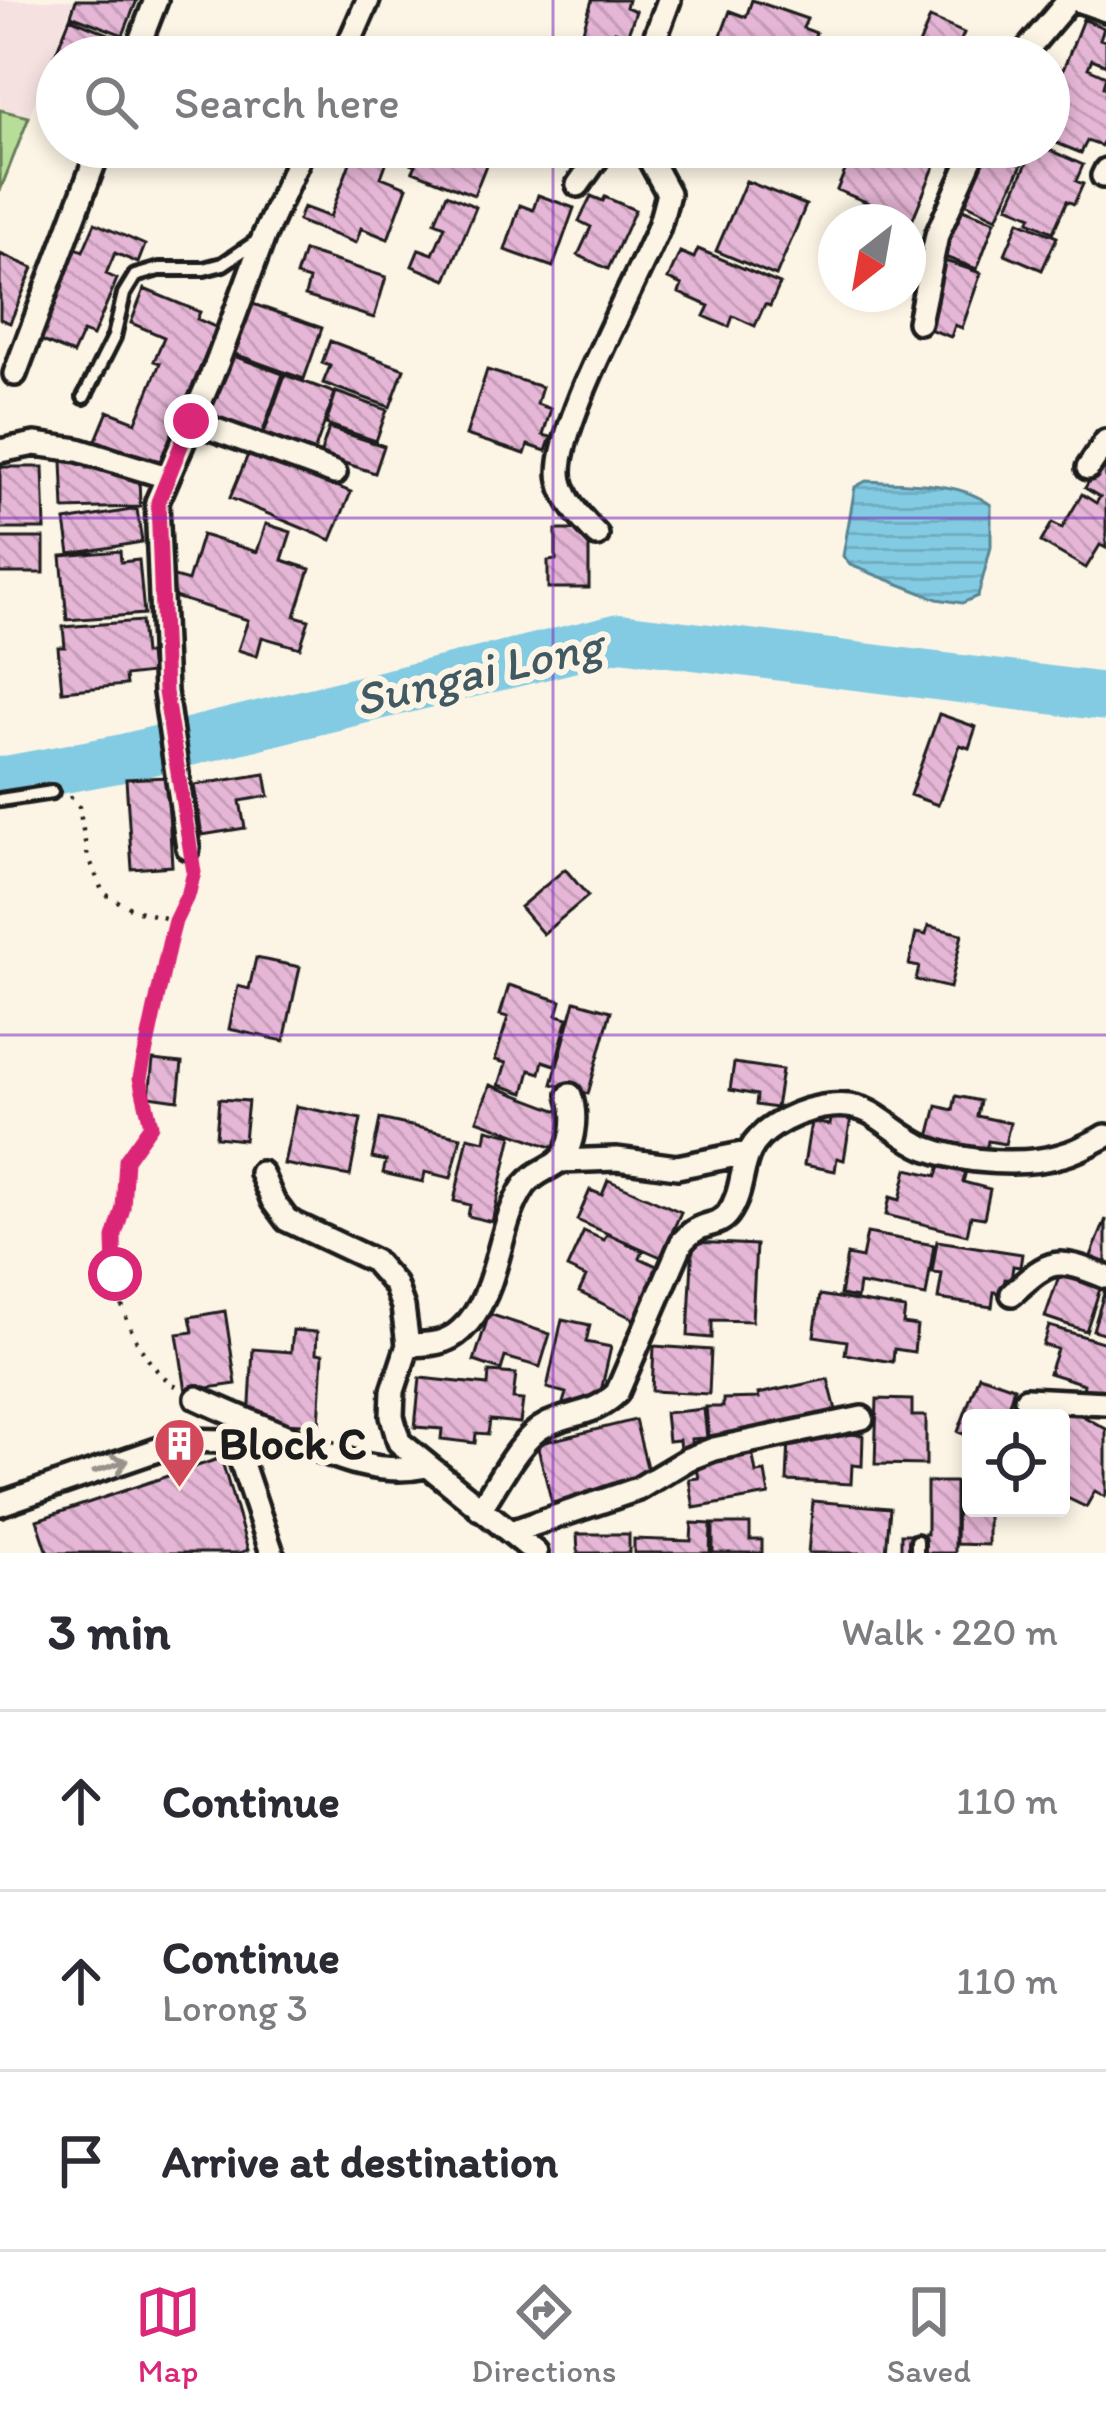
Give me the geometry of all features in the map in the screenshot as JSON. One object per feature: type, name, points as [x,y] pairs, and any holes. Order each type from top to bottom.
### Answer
[{"type":"street","points":[[142,36],[156,0]]},
{"type":"street","points":[[352,36],[368,0]]},
{"type":"street","points":[[656,36],[670,0]]},
{"type":"street","points":[[1046,36],[1085,3]]},
{"type":"street","points":[[15,374],[92,168]]},
{"type":"street","points":[[188,848],[165,692],[158,502],[295,168]]},
{"type":"street","points":[[578,185],[590,168]]},
{"type":"street","points":[[597,535],[575,511],[560,479],[562,448],[659,226],[668,193],[655,168]]},
{"type":"street","points":[[920,322],[938,235],[967,168]]},
{"type":"street","points":[[191,421],[335,473]]},
{"type":"street","points":[[1088,468],[1106,441]]},
{"type":"street","points":[[0,451],[34,444],[78,449],[167,477]]},
{"type":"street","points":[[560,1161],[572,1135],[570,1095]]},
{"type":"street","points":[[481,1509],[529,1438],[545,1425],[602,1407],[617,1393],[674,1255],[695,1230],[721,1221],[729,1212],[747,1154],[767,1130],[783,1120],[808,1110],[839,1106],[866,1110],[929,1150],[997,1163],[1062,1156],[1106,1136]]},
{"type":"street","points":[[408,1345],[440,1344],[463,1329],[491,1279],[524,1187],[538,1172],[560,1161],[617,1159],[677,1167],[747,1154]]},
{"type":"street","points":[[261,1173],[287,1220],[374,1261],[395,1285],[408,1345],[393,1390],[392,1416],[399,1442],[536,1553]]},
{"type":"street","points":[[1012,1294],[1042,1267],[1073,1264],[1106,1277]]},
{"type":"street","points":[[197,1398],[337,1459],[409,1470],[427,1466]]},
{"type":"street","points":[[1026,1399],[1106,1403]]},
{"type":"street","points":[[511,1532],[638,1489],[714,1449],[862,1418]]},
{"type":"street","points":[[0,1504],[185,1440],[222,1441],[238,1452],[272,1553]]},
{"type":"lane","points":[[84,398],[114,337],[124,294],[135,276],[159,268],[204,269],[224,264],[264,236]]},
{"type":"lane","points":[[0,800],[52,792]]},
{"type":"path","points":[[52,792],[70,796],[79,806],[87,853],[103,893],[134,910],[175,921]]},
{"type":"path","points":[[188,848],[194,872],[175,921],[140,1078],[151,1125],[126,1160],[123,1208],[114,1238],[122,1306],[148,1360],[165,1379],[197,1398]]},
{"type":"shaded area","points":[[0,0],[74,0],[60,36],[36,36],[36,99],[0,193]]},
{"type":"green space","points":[[0,110],[29,117],[0,191]]},
{"type":"water","points":[[866,481],[947,487],[991,505],[991,547],[978,596],[962,603],[937,599],[850,565],[843,556],[855,487]]},
{"type":"building","points":[[76,0],[137,0],[123,35],[71,15]]},
{"type":"building","points":[[592,0],[628,0],[626,7],[636,11],[627,36],[615,31],[613,36],[581,36]]},
{"type":"building","points":[[752,0],[807,19],[803,28],[816,33],[721,36],[730,11],[746,17]]},
{"type":"building","points":[[70,18],[113,36],[63,36]]},
{"type":"building","points":[[930,18],[964,33],[963,36],[923,36]]},
{"type":"building","points":[[1083,19],[1104,28],[1100,39],[1106,41],[1106,65],[1092,59],[1088,68],[1106,76],[1106,136],[1101,146],[1087,141],[1081,153],[1070,149],[1070,52]]},
{"type":"building","points":[[1070,159],[1083,165],[1076,181],[1083,184],[1074,204],[1067,201],[1053,232],[1008,206],[1025,168],[1070,168]]},
{"type":"building","points":[[348,168],[384,168],[381,177],[407,187],[388,239],[361,228],[356,243],[298,221],[303,207],[330,217]]},
{"type":"building","points":[[414,168],[485,168],[474,195]]},
{"type":"building","points":[[846,168],[934,168],[919,204],[871,204],[837,190]]},
{"type":"building","points":[[973,168],[1020,168],[997,218],[959,200]]},
{"type":"building","points":[[746,181],[806,205],[776,276],[716,251]]},
{"type":"building","points":[[447,194],[476,207],[446,280],[412,266],[419,249],[433,254],[445,226],[435,222]]},
{"type":"building","points":[[538,195],[574,208],[553,267],[505,250],[520,205],[533,210]]},
{"type":"building","points":[[591,196],[635,210],[608,269],[578,255],[591,227],[579,221]]},
{"type":"building","points":[[951,205],[995,221],[977,269],[934,253]]},
{"type":"building","points":[[1019,221],[1057,237],[1042,270],[1005,254]]},
{"type":"building","points":[[95,223],[145,245],[138,263],[115,253],[106,274],[117,279],[93,336],[83,332],[73,354],[40,340],[74,247],[83,251]]},
{"type":"building","points":[[698,249],[780,284],[755,326],[733,316],[729,327],[704,316],[709,306],[679,293],[682,285],[668,279],[680,252],[694,258]]},
{"type":"building","points":[[304,251],[386,277],[374,318],[305,296],[309,280],[296,276]]},
{"type":"building","points":[[0,254],[33,268],[10,323],[0,319]]},
{"type":"building","points":[[945,261],[981,273],[962,328],[955,325],[951,337],[926,328],[925,315]]},
{"type":"building","points":[[144,289],[200,312],[197,319],[220,329],[164,467],[96,440],[108,411],[136,422],[160,363],[154,361],[164,337],[131,323]]},
{"type":"building","points":[[250,303],[322,328],[304,379],[232,353]]},
{"type":"building","points":[[330,341],[404,369],[390,407],[323,383],[330,366],[322,363]]},
{"type":"building","points":[[228,354],[283,374],[262,434],[207,414]]},
{"type":"building","points":[[487,370],[542,387],[537,404],[551,409],[543,435],[551,437],[546,451],[528,445],[525,454],[466,435]]},
{"type":"building","points":[[285,375],[335,393],[313,455],[263,436]]},
{"type":"building","points":[[336,392],[387,410],[376,441],[326,424]]},
{"type":"building","points":[[329,428],[384,446],[375,473],[320,455]]},
{"type":"building","points":[[250,450],[351,492],[331,540],[230,498]]},
{"type":"building","points":[[1104,457],[1106,548],[1100,545],[1086,568],[1041,542],[1052,523],[1062,528],[1082,494],[1096,503],[1100,497],[1085,488]]},
{"type":"building","points":[[62,461],[87,461],[87,468],[119,467],[120,475],[139,475],[140,507],[64,509]]},
{"type":"building","points":[[0,467],[43,467],[45,529],[0,529]]},
{"type":"building","points":[[137,509],[142,542],[70,554],[65,521]]},
{"type":"building","points":[[266,524],[291,532],[282,560],[310,569],[295,616],[309,620],[300,648],[262,637],[257,656],[238,650],[248,620],[165,594],[171,576],[188,581],[202,535],[257,552]]},
{"type":"building","points":[[556,530],[589,530],[589,588],[548,588],[548,561],[556,560]]},
{"type":"building","points":[[0,538],[44,538],[44,573],[0,573]]},
{"type":"building","points":[[120,551],[121,562],[139,560],[144,614],[67,620],[61,556]]},
{"type":"building","points":[[141,621],[151,673],[125,676],[126,685],[62,691],[58,647],[65,647],[63,627]]},
{"type":"building","points":[[939,714],[976,727],[969,748],[960,745],[938,805],[910,795]]},
{"type":"building","points":[[265,774],[269,796],[240,801],[245,828],[202,835],[194,785]]},
{"type":"building","points":[[167,777],[172,866],[132,869],[126,779]]},
{"type":"building","points":[[565,869],[588,896],[543,934],[520,907]]},
{"type":"building","points":[[928,926],[962,934],[950,988],[916,980],[919,967],[909,965],[916,933],[926,935]]},
{"type":"building","points":[[256,958],[300,967],[284,1041],[229,1029],[238,986],[249,989]]},
{"type":"building","points":[[509,985],[561,1001],[557,1015],[568,1018],[555,1065],[543,1061],[540,1073],[530,1070],[524,1093],[499,1085],[506,1063],[495,1060],[508,1017],[500,1015]]},
{"type":"building","points":[[575,1001],[611,1011],[588,1094],[552,1084]]},
{"type":"building","points":[[153,1060],[182,1063],[178,1100],[149,1096]]},
{"type":"building","points":[[734,1063],[782,1070],[776,1108],[756,1105],[757,1095],[730,1090]]},
{"type":"building","points":[[490,1085],[567,1114],[554,1148],[477,1120]]},
{"type":"building","points":[[956,1096],[980,1101],[977,1116],[1010,1123],[1005,1144],[988,1141],[985,1154],[928,1141],[937,1106],[953,1110]]},
{"type":"building","points":[[219,1099],[248,1101],[244,1140],[216,1137]]},
{"type":"building","points":[[296,1106],[361,1119],[350,1176],[284,1164]]},
{"type":"building","points":[[832,1114],[851,1117],[844,1160],[837,1158],[835,1171],[804,1165],[811,1122],[830,1125]]},
{"type":"building","points":[[380,1119],[461,1137],[451,1178],[425,1172],[423,1182],[383,1173],[386,1161],[372,1158]]},
{"type":"building","points":[[487,1129],[512,1135],[492,1222],[468,1216],[470,1205],[454,1201],[468,1137],[485,1141]]},
{"type":"building","points":[[940,1165],[966,1171],[963,1182],[990,1189],[984,1218],[971,1216],[967,1235],[886,1215],[890,1197],[900,1200],[907,1169],[937,1176]]},
{"type":"building","points":[[608,1180],[681,1212],[661,1257],[577,1220],[590,1190],[602,1195]]},
{"type":"building","points":[[1106,1219],[1106,1268],[1089,1261]]},
{"type":"building","points":[[584,1231],[604,1240],[607,1234],[643,1251],[640,1258],[661,1268],[636,1320],[579,1292],[586,1277],[567,1268]]},
{"type":"building","points":[[867,1233],[934,1245],[926,1296],[859,1284],[857,1298],[840,1295],[847,1255],[862,1258]]},
{"type":"building","points":[[937,1241],[1022,1254],[1020,1267],[1013,1266],[1003,1293],[994,1292],[992,1307],[938,1299],[942,1274],[932,1273]]},
{"type":"building","points":[[693,1242],[756,1245],[752,1321],[712,1320],[712,1338],[688,1336]]},
{"type":"building","points":[[1060,1273],[1101,1286],[1086,1331],[1045,1317]]},
{"type":"building","points":[[1106,1291],[1106,1334],[1093,1330]]},
{"type":"building","points":[[820,1295],[905,1309],[903,1324],[917,1326],[914,1352],[894,1349],[893,1362],[845,1354],[847,1341],[814,1336]]},
{"type":"building","points":[[225,1311],[236,1384],[186,1391],[177,1334],[193,1332],[190,1317]]},
{"type":"building","points":[[489,1314],[550,1334],[540,1367],[505,1357],[501,1370],[474,1361]]},
{"type":"building","points":[[562,1319],[590,1325],[586,1342],[611,1347],[599,1400],[591,1398],[588,1408],[563,1403],[566,1393],[547,1388]]},
{"type":"building","points":[[1049,1326],[1106,1343],[1106,1395],[1049,1373],[1057,1349],[1043,1345]]},
{"type":"building","points":[[293,1330],[317,1332],[316,1353],[323,1354],[319,1425],[249,1421],[253,1349],[291,1352]]},
{"type":"building","points":[[654,1346],[711,1350],[709,1394],[652,1391]]},
{"type":"building","points":[[489,1372],[516,1374],[513,1399],[523,1400],[520,1423],[490,1420],[488,1434],[476,1433],[475,1443],[441,1439],[442,1429],[415,1427],[420,1378],[488,1385]]},
{"type":"building","points":[[979,1375],[1014,1387],[1009,1404],[1023,1409],[966,1409]]},
{"type":"building","points":[[828,1379],[837,1414],[752,1441],[709,1438],[706,1407],[723,1407],[723,1399],[759,1398],[758,1394]]},
{"type":"building","points":[[877,1399],[912,1400],[912,1416],[926,1416],[926,1465],[875,1464]]},
{"type":"building","points":[[1063,1405],[1106,1429],[1106,1495],[1095,1491],[1086,1507],[1070,1499],[1070,1409],[1061,1409]]},
{"type":"building","points":[[704,1409],[707,1438],[691,1439],[692,1449],[680,1450],[679,1440],[668,1441],[665,1413]]},
{"type":"building","points":[[635,1420],[650,1479],[552,1503],[537,1444]]},
{"type":"building","points":[[815,1432],[863,1435],[862,1466],[852,1465],[851,1484],[787,1481],[789,1438],[815,1439]]},
{"type":"building","points":[[752,1451],[756,1473],[765,1472],[769,1495],[694,1508],[689,1479],[699,1478],[695,1460]]},
{"type":"building","name":"Block C","points":[[221,1458],[248,1550],[48,1553],[37,1520]]},
{"type":"building","points":[[927,1482],[955,1482],[955,1553],[901,1553],[901,1534],[927,1534]]},
{"type":"building","points":[[957,1484],[962,1484],[962,1517],[988,1517],[988,1545],[956,1544]]},
{"type":"building","points":[[813,1501],[890,1508],[886,1553],[808,1553]]},
{"type":"building","points":[[692,1523],[711,1524],[710,1553],[634,1553],[634,1539],[691,1541]]},
{"type":"building","points":[[713,1524],[750,1524],[750,1540],[762,1540],[762,1553],[713,1553]]},
{"type":"building","points":[[577,1534],[629,1534],[629,1553],[578,1553]]},
{"type":"waterway","name":"Sungai Long","points":[[0,781],[123,758],[620,637],[1106,697]]},
{"type":"place","name":"Block C","points":[[180,1489]]},
{"type":"route","points":[[115,1274],[114,1238],[123,1208],[126,1160],[151,1125],[140,1078],[175,921],[194,872],[165,692],[158,502],[191,421]]}]
